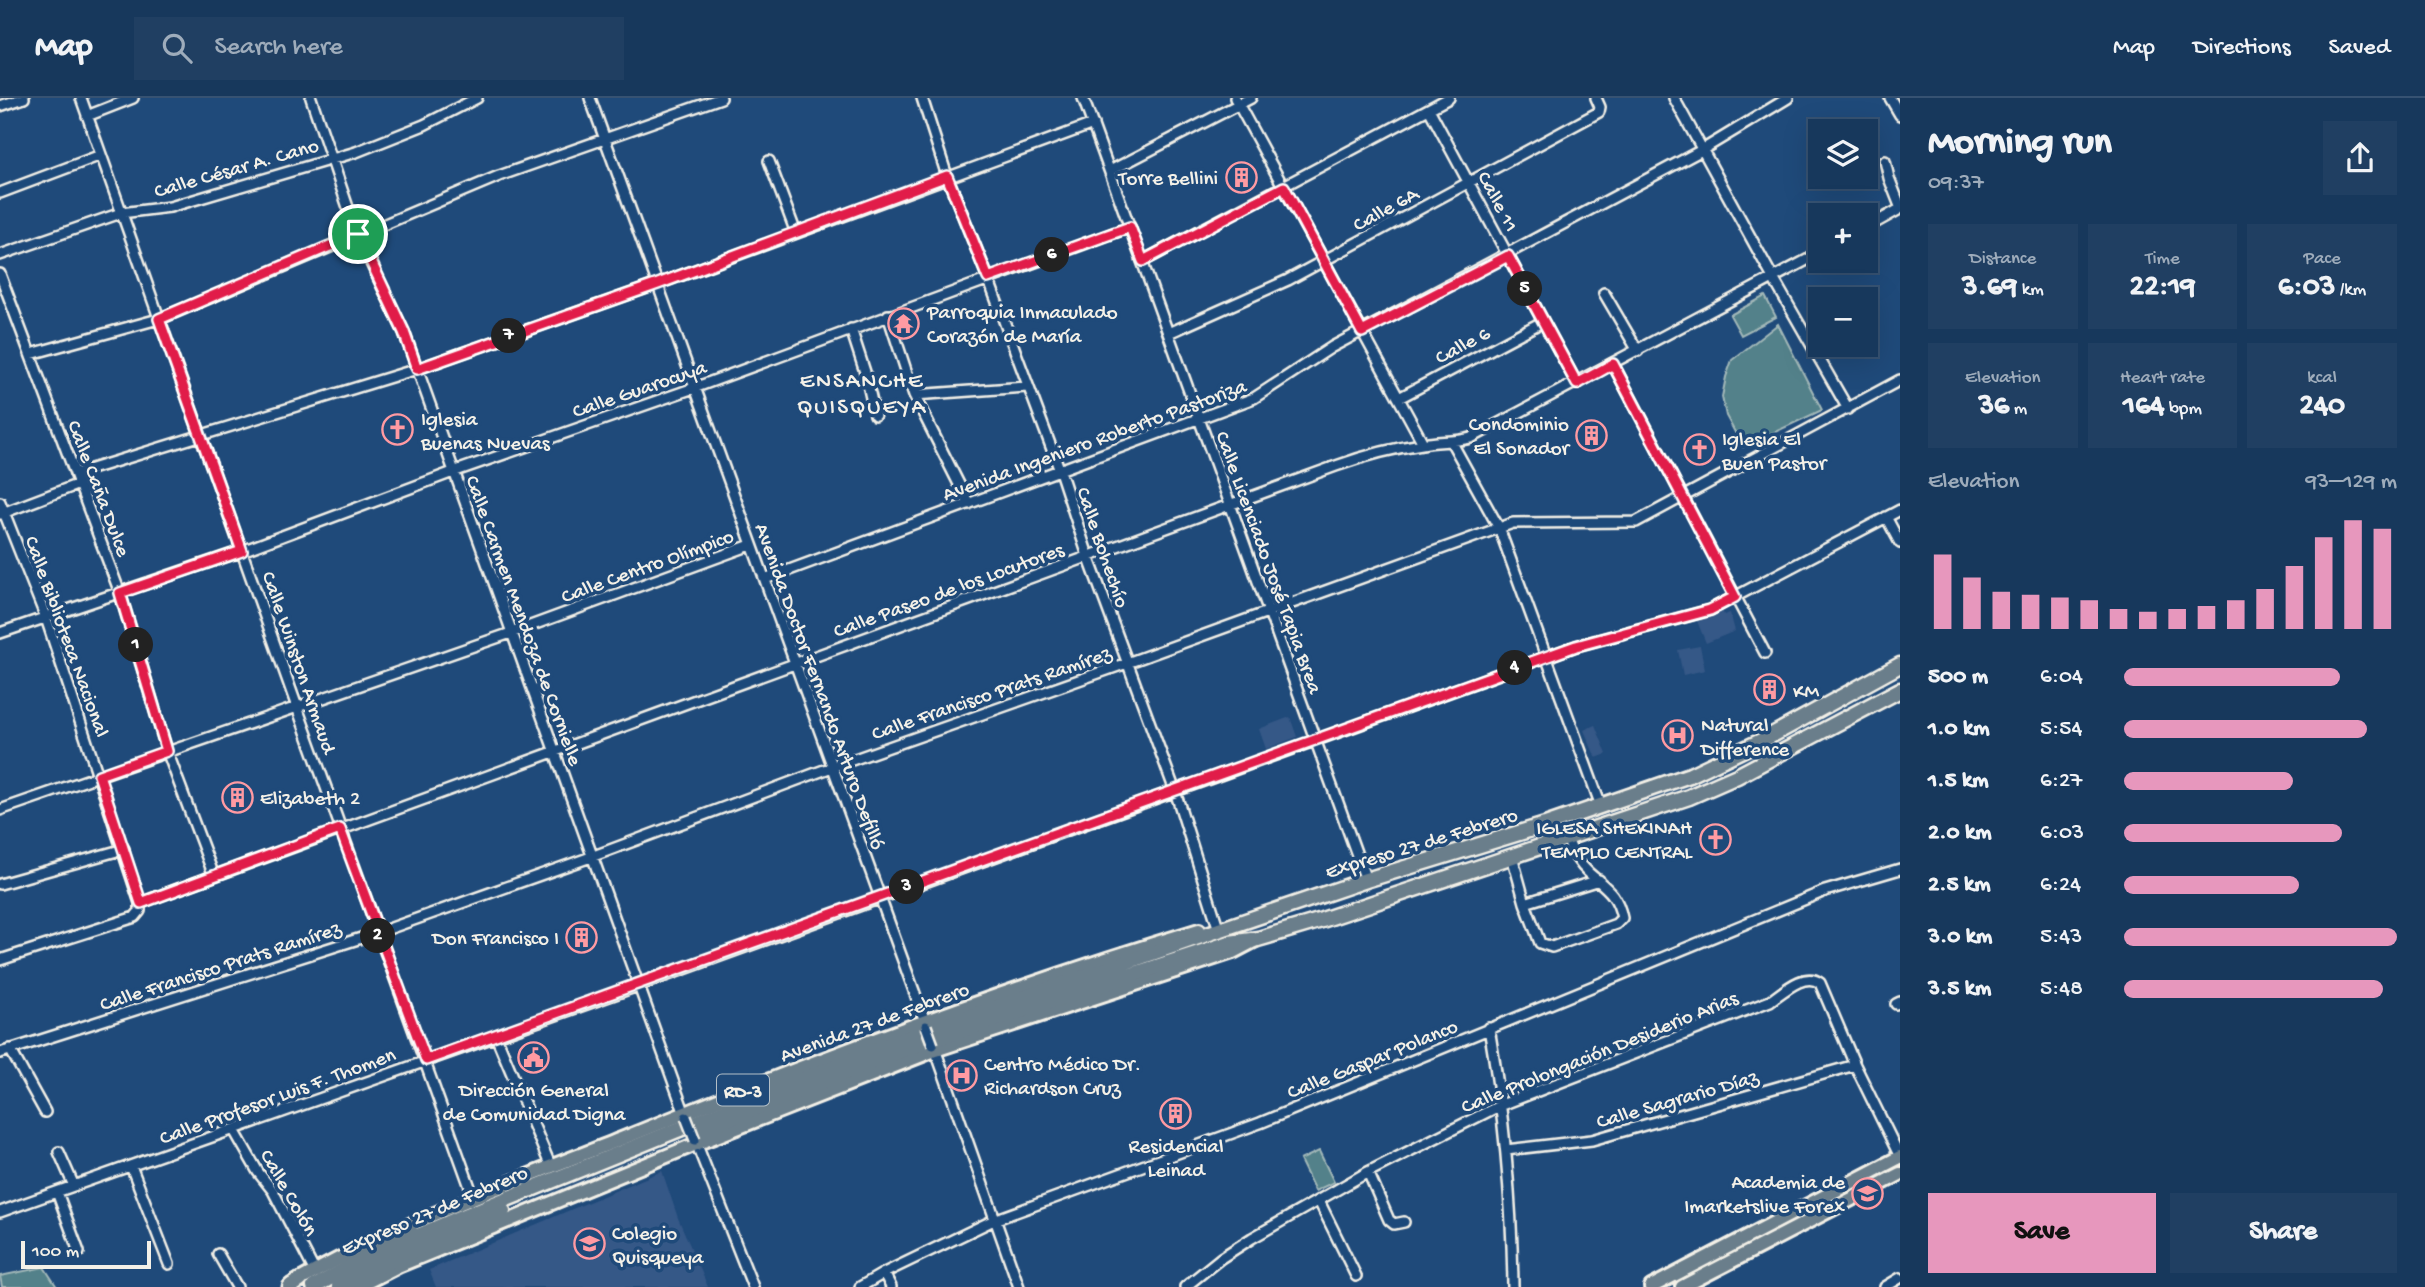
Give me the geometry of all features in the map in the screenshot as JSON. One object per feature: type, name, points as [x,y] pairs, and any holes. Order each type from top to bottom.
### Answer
[{"type":"highway","name":"Expreso 27 de Febrero","points":[[315,1280],[979,1018],[1216,931],[1366,880],[1601,806],[1698,771],[1763,740],[1900,665]]},
{"type":"highway","name":"Expreso 27 de Febrero","points":[[979,1018],[1230,943],[1258,939],[1567,839],[1709,788],[1900,690]]},
{"type":"highway","name":"Expreso 27 de Febrero","points":[[339,1287],[466,1221]]},
{"type":"highway","points":[[398,1266],[466,1221]]},
{"type":"highway","points":[[380,1240],[466,1221]]},
{"type":"main road","name":"Avenida 27 de Febrero","points":[[292,1285],[315,1280],[380,1240],[474,1198],[925,1023],[1199,930],[1216,931]]},
{"type":"main road","name":"RD-3","points":[[357,1287],[398,1266],[695,1142],[934,1047],[1233,952],[1258,939]]},
{"type":"main road","points":[[1651,1287],[1900,1157]]},
{"type":"main road","points":[[1682,1287],[1900,1174]]},
{"type":"street","points":[[0,106],[24,98]]},
{"type":"street","name":"Calle Winston Armaud","points":[[81,98],[296,707],[474,1198]]},
{"type":"street","points":[[87,116],[133,98]]},
{"type":"street","name":"Calle Carmen Mendoza de Cornielle","points":[[311,98],[358,234],[404,332],[695,1142]]},
{"type":"street","name":"Calle César A. Cano","points":[[0,255],[121,213],[170,207],[356,152],[424,125],[477,98]]},
{"type":"street","name":"Avenida Doctor Fernando Arturo Defilló","points":[[590,98],[1019,1287]]},
{"type":"street","points":[[31,354],[159,319],[499,176],[721,98]]},
{"type":"street","name":"Calle Bohechío","points":[[922,98],[947,176],[1060,471],[1088,556],[1175,791],[1216,931]]},
{"type":"street","name":"Calle Licenciado José Tapia Brea","points":[[1083,98],[1366,880]]},
{"type":"street","points":[[1110,171],[1237,101],[1251,98]]},
{"type":"street","points":[[1143,261],[1449,98]]},
{"type":"street","name":"Calle 6A","points":[[1169,333],[1276,286],[1599,112],[1600,107],[1595,98]]},
{"type":"street","points":[[1674,98],[1848,409]]},
{"type":"street","name":"Avenida Ingeniero Roberto Pastoriza","points":[[765,579],[1262,395],[1332,347],[1508,256],[1702,149],[1788,98]]},
{"type":"street","points":[[1890,98],[1900,116]]},
{"type":"street","points":[[1237,101],[1423,443]]},
{"type":"street","name":"Calle 11","points":[[1429,109],[1577,384]]},
{"type":"street","points":[[75,474],[417,369],[658,284],[1093,124]]},
{"type":"street","points":[[0,193],[101,155]]},
{"type":"street","points":[[769,161],[796,233]]},
{"type":"street","points":[[1878,221],[1900,208],[1885,161]]},
{"type":"street","name":"Calle Guarocuya","points":[[0,633],[242,551],[1130,227]]},
{"type":"street","name":"Calle Paseo de los Locutores","points":[[0,960],[135,917],[140,911],[141,903],[1364,456],[1423,443],[1452,443],[1484,433],[1808,259]]},
{"type":"street","name":"Calle Caña Dulce","points":[[0,274],[120,593],[167,751],[214,876]]},
{"type":"street","points":[[1604,293],[1638,351]]},
{"type":"street","points":[[888,315],[914,395],[969,504]]},
{"type":"street","name":"Calle 6","points":[[1399,398],[1542,322]]},
{"type":"street","points":[[851,329],[875,415]]},
{"type":"street","points":[[1613,364],[1765,653]]},
{"type":"street","name":"Calle Francisco Prats Ramírez","points":[[0,1053],[377,933],[591,858],[832,767],[1513,523],[1636,522],[1900,380]]},
{"type":"street","points":[[914,395],[1027,387]]},
{"type":"street","points":[[1452,443],[1499,528],[1601,806]]},
{"type":"street","points":[[2,514],[79,484]]},
{"type":"street","name":"Calle Biblioteca Nacional","points":[[0,502],[2,514],[46,618],[141,903]]},
{"type":"street","name":"Calle Profesor Luis F. Thomen","points":[[0,1212],[638,986],[1576,646],[1710,610],[1900,510]]},
{"type":"street","points":[[1886,517],[1900,542]]},
{"type":"street","name":"Calle Centro Olímpico","points":[[1,807],[511,633],[751,545]]},
{"type":"street","points":[[1512,856],[1540,943],[1552,947],[1616,924],[1622,918],[1617,901],[1606,884],[1589,873],[1574,856],[1567,839]]},
{"type":"street","points":[[0,884],[124,849]]},
{"type":"street","name":"Calle Gaspar Polanco","points":[[860,1287],[994,1220],[1259,1123],[1825,891],[1900,869]]},
{"type":"street","points":[[1525,903],[1599,880]]},
{"type":"street","name":"Calle Prolongación Desiderio Arias","points":[[1185,1287],[1221,1258],[1368,1172],[1499,1106],[1770,1000],[1802,981],[1812,979],[1820,983],[1855,1065]]},
{"type":"street","points":[[1489,1028],[1512,1209],[1513,1287]]},
{"type":"street","points":[[496,1036],[551,1167]]},
{"type":"street","points":[[10,1049],[45,1112]]},
{"type":"street","points":[[1855,1065],[1900,1157]]},
{"type":"street","name":"Calle Sagrario Díaz","points":[[1506,1150],[1592,1140],[1855,1065]]},
{"type":"street","name":"Calle Colón","points":[[234,1130],[258,1172],[273,1191],[315,1280]]},
{"type":"street","points":[[1890,1135],[1900,1144]]},
{"type":"street","points":[[695,1142],[753,1287]]},
{"type":"street","points":[[59,1152],[74,1186]]},
{"type":"street","points":[[131,1166],[169,1264]]},
{"type":"street","points":[[1368,1172],[1389,1220],[1394,1224],[1404,1222]]},
{"type":"street","points":[[57,1192],[79,1252]]},
{"type":"street","points":[[1319,1201],[1356,1276]]},
{"type":"street","points":[[218,1254],[237,1287]]},
{"type":"street","points":[[884,1273],[891,1287]]},
{"type":"street","points":[[1885,1287],[1900,1278]]},
{"type":"shaded area","points":[[1722,610],[1724,615],[1730,613],[1735,631],[1706,643],[1697,621]]},
{"type":"shaded area","points":[[1700,646],[1705,670],[1683,675],[1678,650]]},
{"type":"shaded area","points":[[1290,717],[1297,737],[1266,749],[1259,729]]},
{"type":"shaded area","points":[[1595,725],[1607,754],[1596,758],[1584,730]]},
{"type":"shaded area","name":"Centro Médico Dr. Richardson Cruz","points":[[962,1058],[973,1086],[960,1091],[949,1064]]},
{"type":"shaded area","name":"Colegio Quisqueya","points":[[662,1171],[678,1218],[708,1287],[436,1287],[429,1270]]},
{"type":"green space","points":[[1765,296],[1776,317],[1741,335],[1730,315]]},
{"type":"green space","points":[[1778,324],[1822,410],[1743,447],[1726,416],[1722,397],[1726,377],[1732,360]]},
{"type":"green space","points":[[1319,1151],[1334,1182],[1315,1191],[1300,1160]]},
{"type":"green space","points":[[44,1267],[57,1287],[2,1287],[0,1276]]},
{"type":"place","name":"Torre Bellini","points":[[1241,177]]},
{"type":"place","name":"Parroquia Inmaculado Corazón de María","points":[[904,323]]},
{"type":"place","name":"Iglesia Buenas Nuevas","points":[[398,430]]},
{"type":"place","name":"Condominio El Sonador","points":[[1592,435]]},
{"type":"place","name":"Iglesia El Buen Pastor","points":[[1699,450]]},
{"type":"place","name":"KM","points":[[1770,690]]},
{"type":"place","name":"Natural Difference","points":[[1678,736]]},
{"type":"place","name":"Elizabeth 2","points":[[237,797]]},
{"type":"place","name":"IGLESA SHEKINAH TEMPLO CENTRAL","points":[[1715,839]]},
{"type":"place","name":"Don Francisco I","points":[[582,937]]},
{"type":"place","name":"Dirección General de Comunidad Digna","points":[[534,1057]]},
{"type":"place","name":"Centro Médico Dr. Richardson Cruz","points":[[961,1075]]},
{"type":"place","name":"Residencial Leinad","points":[[1176,1113]]},
{"type":"place","name":"Academia de Imarketslive Forex","points":[[1868,1193]]},
{"type":"place","name":"Colegio Quisqueya","points":[[589,1244]]},
{"type":"district","name":"ENSANCHE QUISQUEYA","points":[[862,392]]},
{"type":"route","points":[[947,176],[988,278],[1130,227],[1143,261],[1284,187],[1362,332],[1508,256],[1577,384],[1613,364],[1735,597],[1710,610],[1576,646],[638,986],[426,1060],[340,829],[141,903],[99,775],[167,751],[120,593],[242,551],[159,319],[358,234],[404,332],[417,369],[658,284],[947,176]]}]
